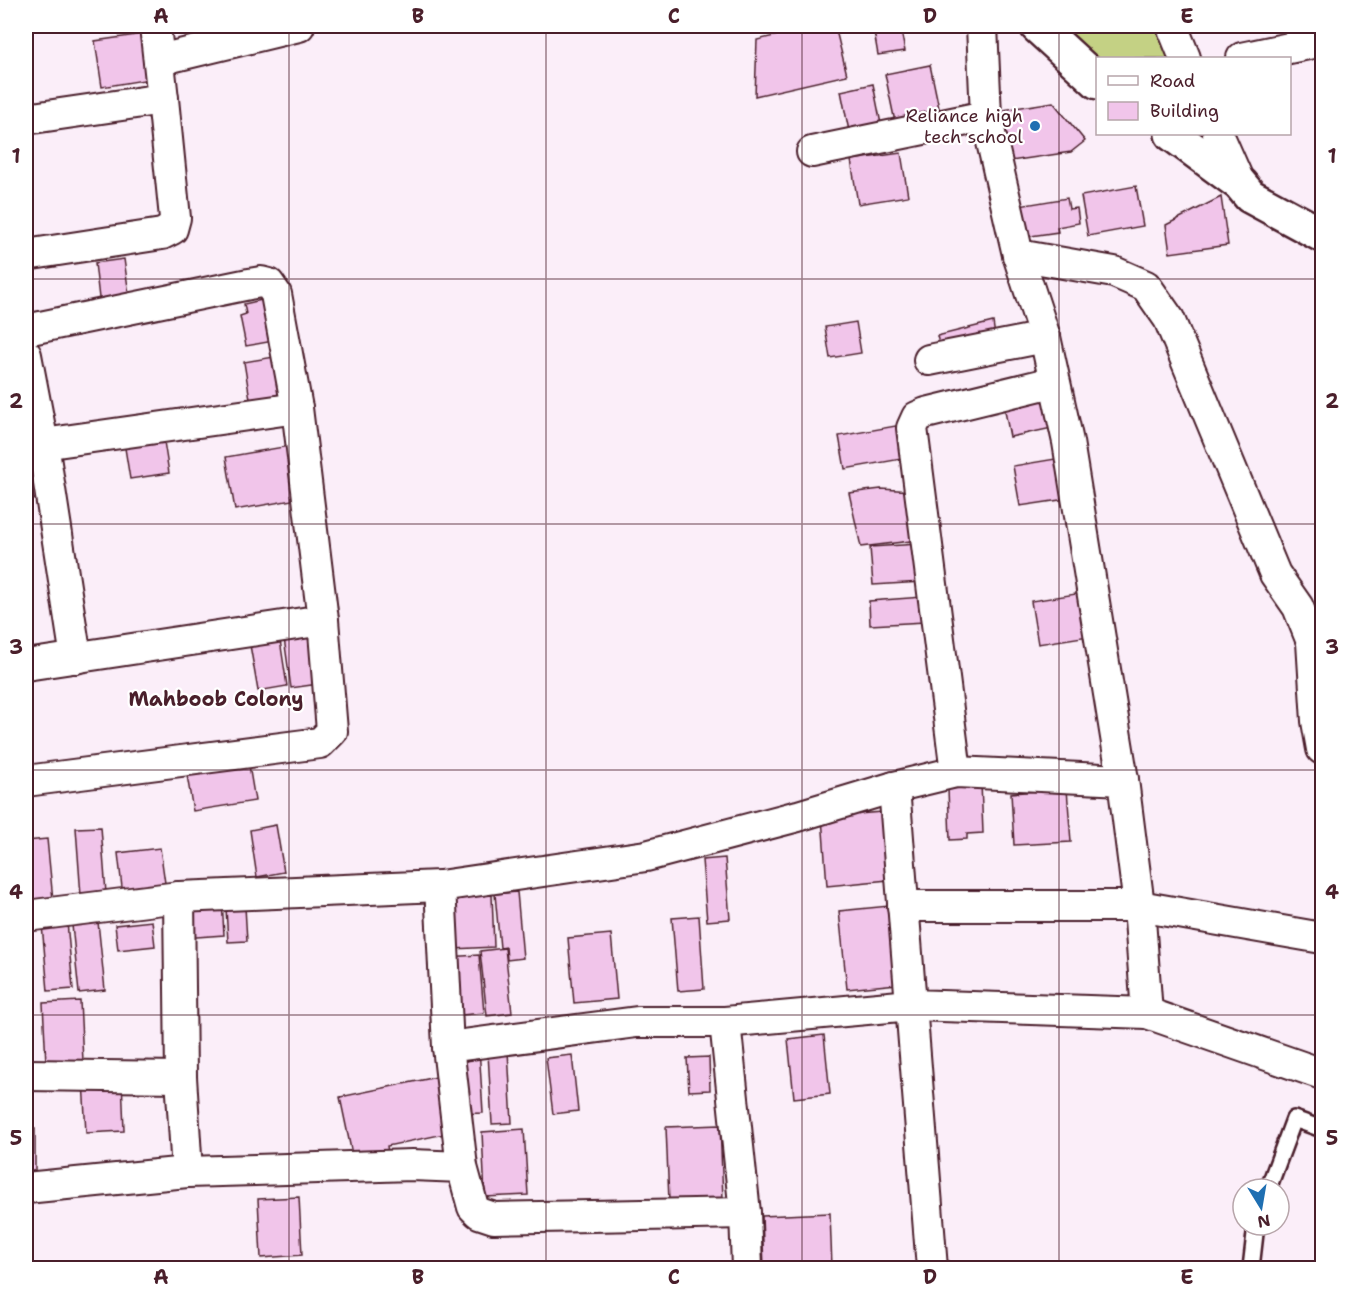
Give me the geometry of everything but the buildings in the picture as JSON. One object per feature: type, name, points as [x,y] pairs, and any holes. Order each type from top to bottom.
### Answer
[{"type":"street","points":[[26,255],[162,234],[172,230],[176,218],[154,26]]},
{"type":"street","points":[[982,26],[986,116],[1018,255],[1044,337],[1068,442],[1123,780],[1139,906],[1147,1013]]},
{"type":"street","points":[[1037,26],[1096,80]]},
{"type":"street","points":[[1172,26],[1185,57]]},
{"type":"street","points":[[159,60],[286,27]]},
{"type":"street","points":[[1247,57],[1323,41]]},
{"type":"street","points":[[26,119],[163,99]]},
{"type":"street","points":[[812,152],[986,116]]},
{"type":"street","points":[[1173,135],[1240,184],[1250,196],[1323,236]]},
{"type":"street","points":[[1218,135],[1240,184]]},
{"type":"street","points":[[1018,255],[1114,272],[1146,286],[1169,319],[1275,574],[1298,607],[1312,642],[1317,721],[1323,750]]},
{"type":"street","points":[[26,330],[249,284],[261,282],[269,284],[276,294],[297,408],[323,620],[332,731],[320,743],[26,781]]},
{"type":"street","points":[[929,360],[1044,337]]},
{"type":"street","points":[[26,355],[43,444],[75,658]]},
{"type":"street","points":[[956,772],[912,428],[917,417],[926,413],[1053,382]]},
{"type":"street","points":[[43,444],[297,408]]},
{"type":"street","points":[[26,665],[323,620]]},
{"type":"street","points":[[26,916],[179,897],[440,886],[646,856],[956,772],[1123,780]]},
{"type":"street","points":[[894,787],[932,1269]]},
{"type":"street","points":[[440,886],[448,1047],[462,1167],[473,1207],[479,1213],[494,1218],[745,1213]]},
{"type":"street","points":[[179,897],[181,1077],[187,1172]]},
{"type":"street","points":[[903,906],[1139,906],[1323,938]]},
{"type":"street","points":[[448,1047],[637,1022],[725,1022],[911,1005],[1147,1013],[1323,1074]]},
{"type":"street","points":[[725,1022],[745,1213],[747,1269]]},
{"type":"street","points":[[26,1075],[181,1077]]},
{"type":"street","points":[[26,1188],[187,1172],[412,1165],[462,1167]]},
{"type":"lane","points":[[1272,1177],[1294,1119],[1323,1129]]},
{"type":"lane","points":[[1251,1269],[1255,1237]]},
{"type":"green space","points":[[1051,26],[1169,26],[1179,57],[1096,57],[1096,62]]},
{"type":"place","name":"Reliance high tech school","points":[[1035,126]]},
{"type":"district","name":"Mahboob Colony","points":[[216,699]]}]
